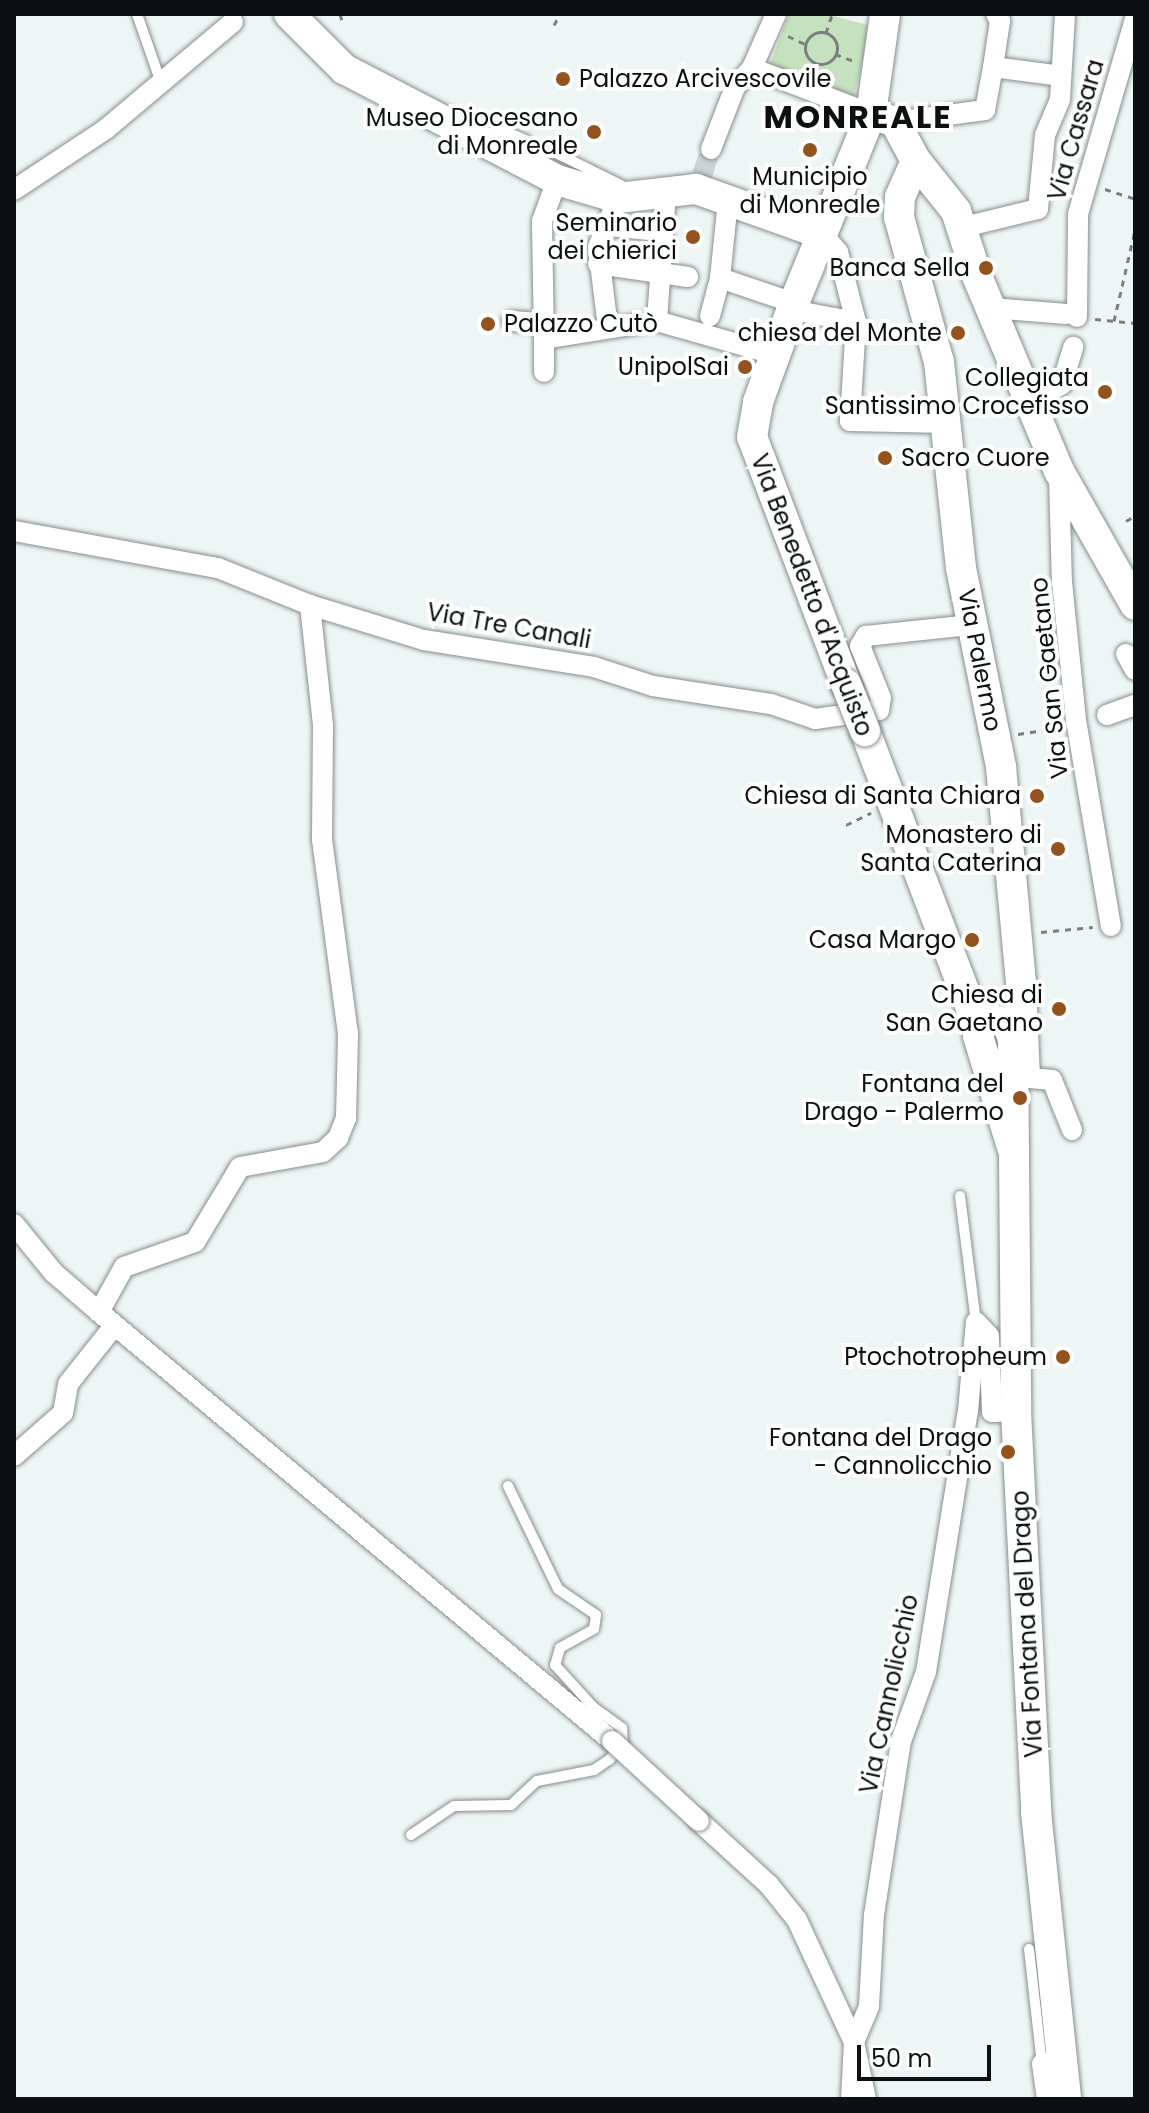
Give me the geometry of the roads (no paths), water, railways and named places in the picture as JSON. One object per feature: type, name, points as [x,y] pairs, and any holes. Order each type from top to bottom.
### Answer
[{"type":"street","points":[[289,14],[316,46],[371,86],[556,166],[613,212],[660,231]]},
{"type":"street","points":[[711,149],[735,87],[752,68],[776,14]]},
{"type":"street","points":[[752,68],[883,118],[985,110],[1000,21],[996,14]]},
{"type":"street","points":[[964,227],[1038,209],[1045,135],[1060,99],[1065,14]]},
{"type":"street","name":"Via Benedetto d'Acquisto","points":[[882,15],[883,118],[822,234],[793,307],[752,437],[846,684],[996,1039]]},
{"type":"street","name":"Via Cassara","points":[[991,308],[1072,315],[1078,214],[1135,19]]},
{"type":"street","points":[[14,190],[106,129],[233,22]]},
{"type":"street","points":[[993,67],[1061,76]]},
{"type":"street","points":[[883,118],[916,161],[947,194],[964,227],[991,308],[1033,401],[1059,471],[1135,605]]},
{"type":"street","name":"Via Palermo","points":[[916,161],[900,197],[899,217],[933,336],[947,423],[971,625],[1001,767],[1018,934],[1023,1002],[996,1039]]},
{"type":"street","points":[[544,372],[542,221],[556,166]]},
{"type":"street","points":[[613,212],[660,192],[699,182],[728,200],[822,234],[838,252],[856,322],[850,421],[947,423]]},
{"type":"street","points":[[657,321],[660,192]]},
{"type":"street","points":[[707,326],[720,278],[728,200]]},
{"type":"street","points":[[608,328],[598,264],[613,212]]},
{"type":"street","points":[[598,264],[657,269],[688,277]]},
{"type":"street","points":[[720,278],[793,307],[856,322]]},
{"type":"street","points":[[512,321],[544,331],[608,328],[657,321],[707,326],[777,355]]},
{"type":"street","points":[[1033,401],[1062,384],[1073,347]]},
{"type":"street","name":"Via San Gaetano","points":[[1059,471],[1062,582],[1077,726],[1111,926]]},
{"type":"street","name":"Via Tre Canali","points":[[14,531],[218,568],[310,605],[424,640],[594,667],[653,686],[771,704],[815,719],[862,722]]},
{"type":"street","points":[[14,1456],[63,1413],[68,1384],[107,1319],[124,1267],[195,1242],[240,1167],[323,1152],[338,1138],[346,1118],[348,1034],[322,840],[323,725],[310,605]]},
{"type":"street","points":[[862,722],[879,710],[881,698],[860,646],[866,636],[971,625]]},
{"type":"street","points":[[1107,715],[1135,705]]},
{"type":"street","points":[[1023,1002],[1030,1078],[1052,1080],[1072,1130]]},
{"type":"street","name":"Via Fontana del Drago","points":[[996,1039],[1012,1147],[1016,1411],[1052,2062],[1066,2099]]},
{"type":"street","points":[[14,1224],[54,1273],[107,1319],[589,1713],[612,1741],[769,1885],[797,1920],[854,2042],[866,2099]]},
{"type":"street","points":[[976,1322],[989,1336],[992,1412],[1016,1411]]},
{"type":"street","name":"Via Cannolicchio","points":[[851,2099],[854,2042],[869,2006],[874,1915],[901,1741],[926,1672],[968,1411],[976,1322]]},
{"type":"street","points":[[1047,2099],[1052,2062]]},
{"type":"lane","points":[[137,14],[161,83]]},
{"type":"lane","points":[[495,127],[526,140]]},
{"type":"lane","points":[[556,166],[627,188],[660,192]]},
{"type":"lane","points":[[960,1196],[976,1322]]},
{"type":"lane","points":[[411,1835],[454,1806],[511,1805],[537,1781],[594,1770],[609,1760],[625,1734],[589,1713],[561,1675],[555,1655],[594,1629],[596,1615],[558,1589],[508,1486]]},
{"type":"lane","points":[[1029,1949],[1052,2062]]},
{"type":"tunnel","points":[[702,175],[711,149]]},
{"type":"place","name":"Palazzo Arcivescovile","points":[[563,79]]},
{"type":"place","name":"Museo Diocesano di Monreale","points":[[594,132]]},
{"type":"place","name":"Municipio di Monreale","points":[[810,150]]},
{"type":"place","name":"Seminario dei chierici","points":[[693,237]]},
{"type":"place","name":"Banca Sella","points":[[986,268]]},
{"type":"place","name":"Palazzo Cutò","points":[[488,324]]},
{"type":"place","name":"chiesa del Monte","points":[[958,333]]},
{"type":"place","name":"UnipolSai","points":[[745,367]]},
{"type":"place","name":"Collegiata Santissimo Crocefisso","points":[[1105,392]]},
{"type":"place","name":"Sacro Cuore","points":[[885,458]]},
{"type":"place","name":"Chiesa di Santa Chiara","points":[[1037,796]]},
{"type":"place","name":"Monastero di Santa Caterina","points":[[1058,849]]},
{"type":"place","name":"Casa Margo","points":[[972,940]]},
{"type":"place","name":"Chiesa di San Gaetano","points":[[1059,1009]]},
{"type":"place","name":"Fontana del Drago - Palermo","points":[[1020,1098]]},
{"type":"place","name":"Ptochotropheum","points":[[1063,1357]]},
{"type":"place","name":"Fontana del Drago - Cannolicchio","points":[[1008,1452]]},
{"type":"district","name":"MONREALE","points":[[858,117]]}]
